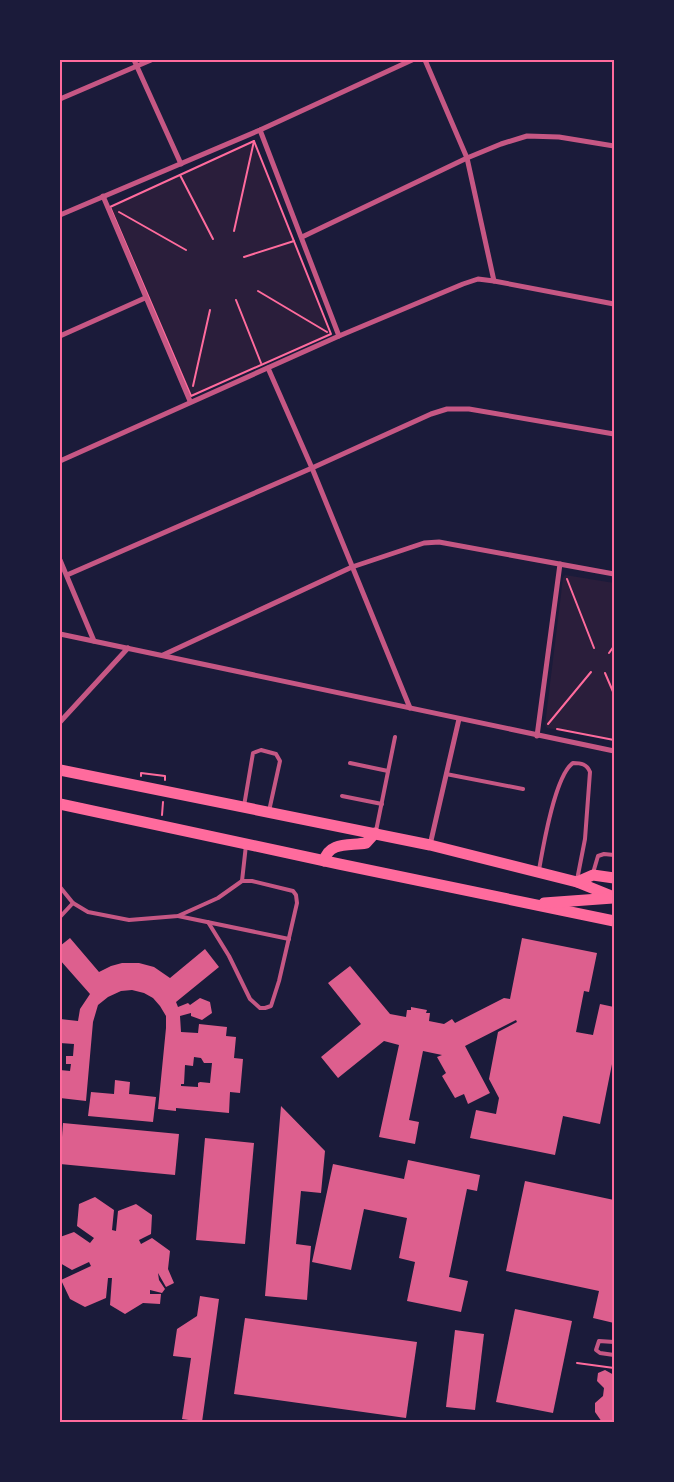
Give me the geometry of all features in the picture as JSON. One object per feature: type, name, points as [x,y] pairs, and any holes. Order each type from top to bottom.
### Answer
[{"type":"main road","points":[[60,770],[430,845],[577,882],[614,897]]},
{"type":"main road","points":[[60,804],[614,921]]},
{"type":"main road","points":[[324,861],[326,854],[332,848],[366,843],[375,834]]},
{"type":"main road","points":[[577,882],[592,875],[614,878]]},
{"type":"main road","points":[[532,904],[614,897]]},
{"type":"street","points":[[134,60],[181,164]]},
{"type":"street","points":[[60,99],[151,60]]},
{"type":"street","points":[[60,215],[260,130],[412,60]]},
{"type":"street","points":[[425,60],[467,158],[494,281]]},
{"type":"street","points":[[260,130],[338,336]]},
{"type":"street","points":[[302,237],[467,158],[527,136],[559,137],[614,146]]},
{"type":"street","points":[[104,196],[190,399]]},
{"type":"street","points":[[60,461],[190,399],[268,368],[338,336],[463,284],[478,280],[494,281],[614,304]]},
{"type":"street","points":[[60,336],[146,298]]},
{"type":"street","points":[[268,368],[312,468],[410,708]]},
{"type":"street","points":[[67,575],[312,468],[430,414],[448,409],[469,409],[614,434]]},
{"type":"street","points":[[163,655],[352,567],[424,543],[440,542],[614,574]]},
{"type":"street","points":[[60,560],[94,641]]},
{"type":"street","points":[[537,736],[560,564]]},
{"type":"street","points":[[60,634],[614,751]]},
{"type":"street","points":[[60,722],[128,648]]},
{"type":"street","points":[[430,845],[459,719]]},
{"type":"lane","points":[[375,834],[395,737]]},
{"type":"lane","points":[[244,806],[253,753],[261,750],[276,754],[280,761],[269,811]]},
{"type":"lane","points":[[350,763],[388,771]]},
{"type":"lane","points":[[538,872],[548,819],[565,770],[572,763],[584,764],[590,772],[590,780],[585,839],[577,882]]},
{"type":"lane","points":[[446,774],[523,789]]},
{"type":"lane","points":[[342,796],[382,804]]},
{"type":"lane","points":[[242,881],[246,843]]},
{"type":"lane","points":[[592,875],[598,856],[604,854],[614,855]]},
{"type":"lane","points":[[178,916],[218,898],[242,881],[260,883],[293,891],[298,898],[273,1003],[265,1008],[260,1008],[250,999],[229,956],[208,922]]},
{"type":"lane","points":[[60,887],[73,903],[88,912],[129,920],[178,916],[288,939]]},
{"type":"lane","points":[[60,917],[73,903]]},
{"type":"lane","points":[[614,1342],[599,1341],[596,1350],[600,1353],[614,1355]]},
{"type":"path","points":[[110,207],[254,141]]},
{"type":"path","points":[[234,231],[254,141]]},
{"type":"path","points":[[254,141],[331,334]]},
{"type":"path","points":[[180,175],[213,240]]},
{"type":"path","points":[[110,207],[186,250]]},
{"type":"path","points":[[110,207],[190,399]]},
{"type":"path","points":[[244,256],[294,241]]},
{"type":"path","points":[[258,291],[331,334]]},
{"type":"path","points":[[236,300],[262,365]]},
{"type":"path","points":[[190,399],[210,310]]},
{"type":"path","points":[[190,399],[331,334]]},
{"type":"path","points":[[563,578],[565,575],[594,648]]},
{"type":"path","points":[[609,652],[614,646]]},
{"type":"path","points":[[546,726],[591,672]]},
{"type":"path","points":[[605,673],[614,694]]},
{"type":"path","points":[[557,729],[614,740]]},
{"type":"path","points":[[164,785],[165,776]]},
{"type":"path","points":[[161,820],[163,794]]},
{"type":"path","points":[[577,1363],[614,1368]]},
{"type":"shaded area","points":[[254,141],[331,334],[191,396],[110,207]]},
{"type":"shaded area","points":[[565,575],[614,583],[614,740],[547,728],[545,725],[563,578]]},
{"type":"building","points":[[70,938],[99,972],[122,963],[139,963],[154,967],[170,978],[205,949],[219,967],[176,1002],[178,1007],[188,1003],[190,1005],[200,998],[210,1002],[212,1013],[202,1020],[191,1016],[191,1013],[180,1016],[181,1032],[198,1033],[199,1024],[227,1027],[226,1036],[236,1037],[234,1058],[243,1059],[240,1093],[230,1092],[229,1113],[176,1108],[176,1111],[158,1109],[166,1016],[153,998],[132,990],[121,991],[108,997],[98,1005],[93,1022],[86,1101],[60,1098],[60,1070],[70,1071],[71,1064],[66,1064],[66,1056],[73,1056],[74,1044],[60,1043],[60,1019],[78,1021],[80,1009],[90,994],[60,960],[60,946]],"holes":[[[194,1057],[201,1058],[204,1063],[212,1063],[210,1083],[200,1082],[198,1087],[181,1086],[181,1084],[184,1084],[185,1065],[193,1066]]]},
{"type":"building","points":[[522,938],[597,953],[589,992],[584,991],[576,1032],[593,1035],[600,1004],[614,1007],[614,1054],[600,1124],[563,1116],[555,1155],[470,1138],[476,1110],[496,1114],[499,1098],[489,1079],[498,1032],[517,1022],[516,1020],[465,1046],[490,1093],[468,1104],[464,1094],[455,1098],[442,1076],[446,1073],[437,1057],[442,1055],[423,1051],[409,1120],[419,1122],[415,1144],[379,1137],[399,1045],[384,1041],[338,1078],[321,1057],[361,1024],[328,983],[350,966],[390,1014],[406,1017],[407,1010],[411,1010],[411,1007],[427,1010],[426,1013],[430,1013],[429,1021],[444,1024],[452,1019],[455,1023],[504,998],[510,999]]},
{"type":"building","points":[[115,1080],[130,1082],[129,1094],[156,1097],[153,1122],[88,1116],[91,1092],[114,1094]]},
{"type":"building","points":[[281,1106],[325,1151],[321,1193],[301,1191],[296,1244],[311,1246],[307,1300],[265,1296]]},
{"type":"building","points":[[63,1123],[179,1134],[175,1175],[60,1164]]},
{"type":"building","points":[[205,1138],[254,1143],[245,1244],[196,1240]]},
{"type":"building","points":[[408,1160],[480,1175],[477,1191],[467,1189],[449,1277],[468,1281],[461,1312],[407,1301],[415,1262],[399,1258],[407,1218],[364,1209],[351,1270],[312,1262],[333,1164],[404,1179]]},
{"type":"building","points":[[525,1181],[614,1200],[614,1323],[593,1318],[599,1291],[506,1271]]},
{"type":"building","points":[[95,1197],[114,1210],[112,1230],[116,1231],[118,1211],[136,1204],[152,1215],[151,1234],[139,1240],[141,1244],[152,1238],[170,1251],[168,1269],[174,1283],[166,1287],[158,1273],[159,1280],[165,1289],[162,1293],[150,1290],[150,1294],[161,1294],[160,1304],[143,1303],[125,1314],[110,1305],[112,1278],[108,1278],[106,1298],[85,1307],[70,1299],[61,1280],[91,1266],[89,1262],[72,1270],[60,1263],[60,1237],[74,1232],[90,1243],[94,1238],[77,1226],[79,1204]]},
{"type":"building","points":[[200,1296],[219,1299],[202,1422],[182,1419],[191,1358],[173,1356],[177,1329],[197,1316]]},
{"type":"building","points":[[515,1309],[572,1321],[553,1413],[496,1402]]},
{"type":"building","points":[[245,1318],[417,1342],[406,1418],[234,1394]]},
{"type":"building","points":[[455,1330],[484,1334],[475,1410],[446,1407]]},
{"type":"building","points":[[605,1370],[614,1375],[614,1422],[602,1422],[595,1412],[595,1403],[603,1396],[604,1388],[597,1381],[598,1373]]}]
